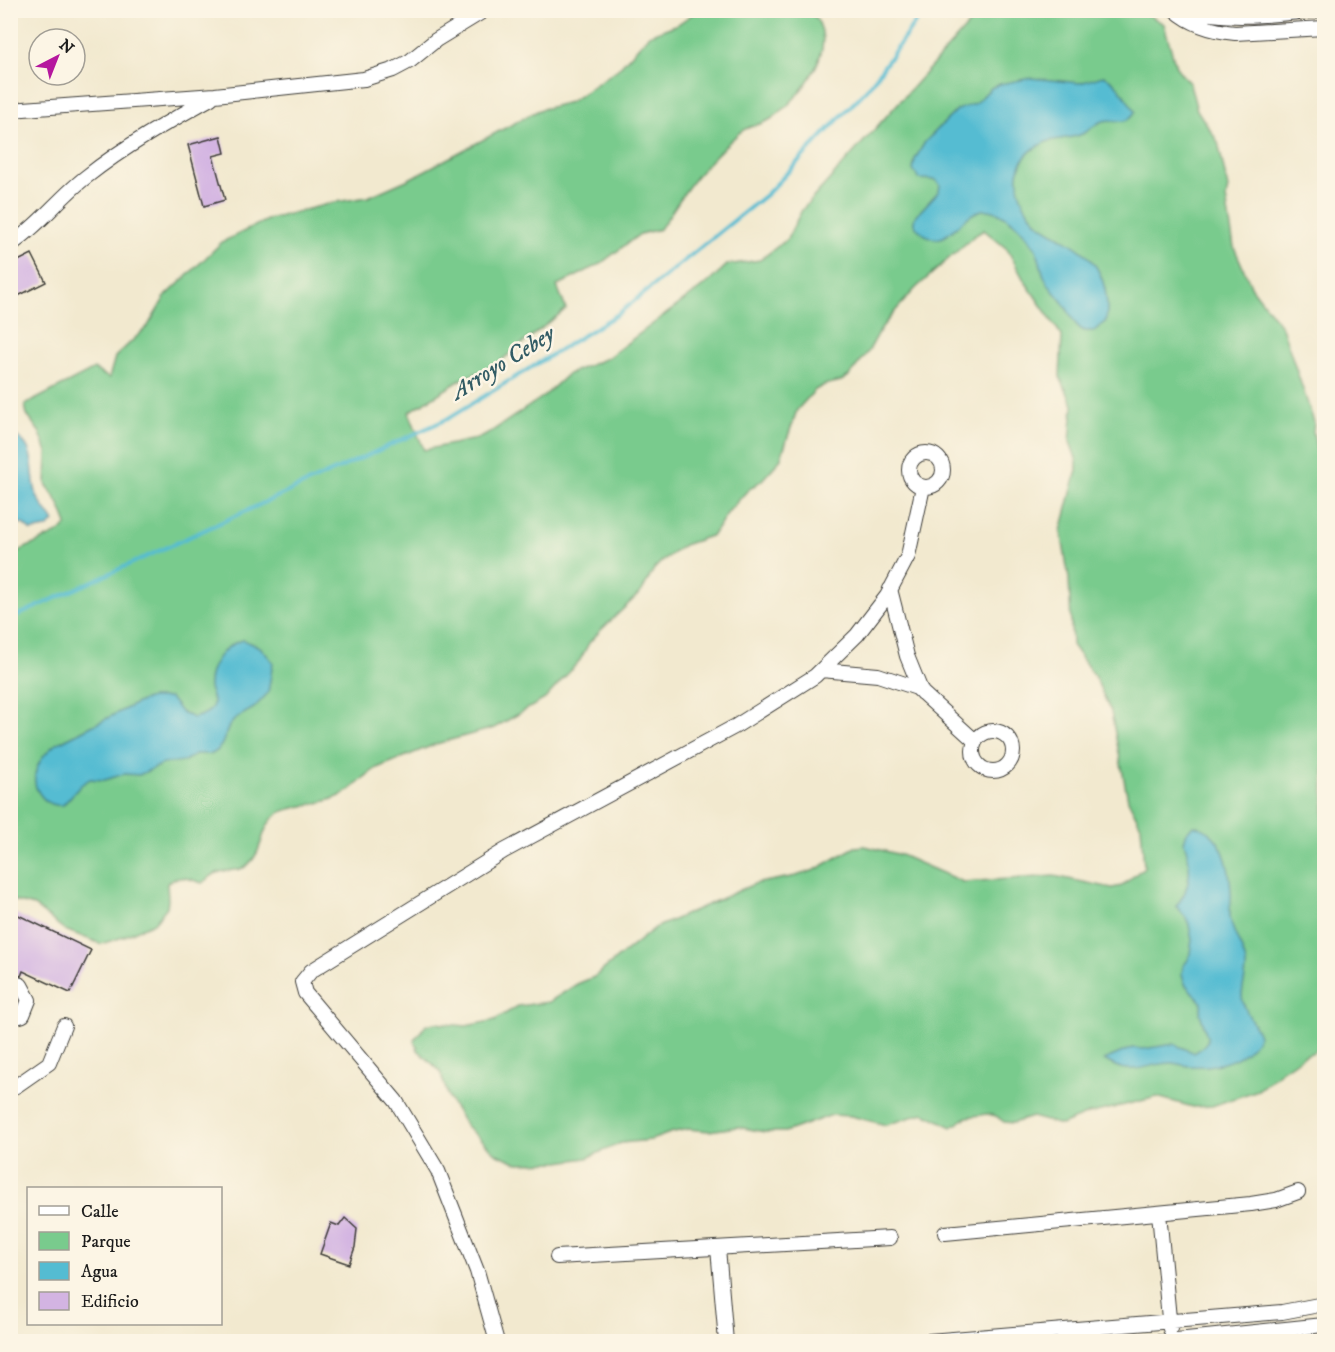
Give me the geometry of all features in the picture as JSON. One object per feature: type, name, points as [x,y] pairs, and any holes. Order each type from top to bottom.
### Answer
[{"type":"street","points":[[10,111],[215,95],[364,79],[393,70],[410,61],[436,40],[485,10]]},
{"type":"street","points":[[1175,10],[1205,27],[1228,33],[1324,28]]},
{"type":"street","points":[[1189,10],[1207,15],[1249,16],[1321,10]]},
{"type":"street","points":[[10,245],[28,233],[83,179],[106,162],[138,140],[215,95]]},
{"type":"street","points":[[497,1341],[477,1271],[438,1171],[396,1101],[305,993],[302,982],[310,971],[504,851],[736,726],[815,676],[857,635],[890,590],[908,556],[923,488]]},
{"type":"street","points":[[890,590],[907,656],[922,693]]},
{"type":"street","points":[[821,670],[878,675],[917,688],[975,741]]},
{"type":"street","points":[[10,982],[21,985],[29,1000],[23,1015],[10,1019]]},
{"type":"street","points":[[10,1088],[49,1063],[64,1026]]},
{"type":"street","points":[[945,1233],[1251,1204],[1276,1200],[1298,1192]]},
{"type":"street","points":[[1159,1213],[1171,1340]]},
{"type":"street","points":[[557,1257],[890,1238]]},
{"type":"street","points":[[718,1248],[726,1341]]},
{"type":"street","points":[[917,1341],[1282,1312],[1324,1304]]},
{"type":"street","points":[[1157,1341],[1324,1325]]},
{"type":"green space","points":[[697,11],[809,11],[819,23],[823,38],[821,53],[815,69],[806,84],[782,110],[771,119],[742,131],[715,156],[696,177],[660,229],[640,234],[600,264],[557,286],[566,309],[493,367],[464,378],[409,412],[424,450],[486,435],[544,396],[568,374],[607,358],[710,281],[727,265],[760,260],[787,239],[802,210],[981,11],[1142,11],[1164,24],[1176,67],[1190,84],[1197,110],[1218,142],[1228,188],[1226,198],[1234,247],[1252,288],[1282,327],[1314,422],[1313,432],[1320,466],[1323,505],[1324,602],[1324,1041],[1314,1052],[1305,1055],[1281,1071],[1258,1090],[1212,1106],[1193,1107],[1157,1097],[1088,1114],[1061,1125],[1032,1117],[1013,1123],[1004,1122],[996,1116],[987,1114],[967,1117],[952,1127],[924,1113],[886,1125],[851,1116],[832,1115],[785,1132],[765,1132],[737,1127],[709,1131],[688,1129],[651,1140],[621,1143],[587,1158],[559,1162],[518,1163],[497,1154],[466,1126],[449,1099],[440,1071],[418,1050],[414,1040],[426,1025],[435,1023],[466,1026],[495,1020],[518,1006],[549,1002],[577,984],[594,977],[655,928],[754,884],[815,870],[855,847],[865,846],[901,855],[963,882],[1054,876],[1112,888],[1122,886],[1144,867],[1141,826],[1128,800],[1111,712],[1095,677],[1072,645],[1069,579],[1061,531],[1077,470],[1077,461],[1070,442],[1073,405],[1060,377],[1062,336],[1024,280],[1007,249],[984,230],[974,236],[916,288],[882,327],[868,352],[849,376],[815,390],[797,410],[780,460],[728,512],[713,535],[684,545],[654,569],[642,591],[589,643],[580,660],[545,699],[494,728],[436,744],[377,768],[340,796],[278,814],[268,825],[257,853],[248,865],[242,869],[217,873],[202,883],[184,878],[171,880],[167,883],[167,907],[154,923],[120,938],[101,944],[65,930],[34,906],[11,900],[10,555],[60,532],[67,524],[59,504],[46,484],[47,452],[40,433],[27,415],[25,405],[94,369],[109,378],[115,357],[148,326],[165,297],[222,242],[269,219],[336,202],[368,197],[409,179],[539,110],[570,102],[618,69],[649,35],[678,24]]},
{"type":"water","points":[[1103,76],[1116,85],[1133,108],[1135,112],[1131,117],[1124,121],[1103,121],[1079,135],[1044,143],[1026,156],[1018,172],[1019,191],[1034,219],[1085,253],[1100,274],[1106,297],[1106,321],[1094,331],[1085,331],[1075,323],[1048,285],[1034,246],[1006,217],[990,210],[979,211],[950,233],[936,239],[916,228],[915,217],[939,191],[940,185],[936,180],[919,179],[913,170],[915,159],[925,142],[957,110],[976,103],[991,88],[1031,78],[1080,83]]},
{"type":"water","points":[[10,434],[20,438],[30,453],[35,490],[54,522],[46,528],[31,531],[23,524],[11,522]]},
{"type":"water","points":[[243,640],[260,647],[273,662],[268,693],[254,708],[236,718],[229,726],[217,751],[212,754],[197,754],[184,761],[163,764],[139,775],[124,774],[105,780],[90,779],[81,785],[63,805],[51,804],[42,797],[37,790],[35,776],[44,755],[56,744],[151,698],[170,698],[181,712],[193,718],[208,712],[213,704],[209,679],[214,665],[223,652]]},
{"type":"water","points":[[1193,825],[1203,829],[1218,842],[1226,861],[1230,883],[1231,922],[1246,964],[1242,997],[1246,1011],[1259,1035],[1247,1051],[1221,1064],[1189,1066],[1167,1063],[1134,1069],[1119,1067],[1104,1060],[1132,1048],[1143,1049],[1174,1044],[1194,1053],[1208,1040],[1200,1013],[1202,1003],[1185,984],[1182,974],[1183,966],[1189,959],[1192,940],[1188,920],[1176,906],[1188,883],[1189,867],[1184,842],[1187,832]]},
{"type":"building","points":[[221,136],[225,153],[213,156],[225,200],[204,206],[188,145]]},
{"type":"building","points":[[32,254],[46,282],[10,300],[10,265]]},
{"type":"building","points":[[10,911],[91,950],[70,993],[23,971],[21,976],[10,973]]},
{"type":"building","points":[[345,1218],[357,1229],[355,1247],[349,1264],[320,1254],[331,1223],[339,1226]]},
{"type":"waterway","name":"Arroyo Cebey","points":[[10,619],[447,419],[618,314],[767,194],[869,87],[924,10]]}]
